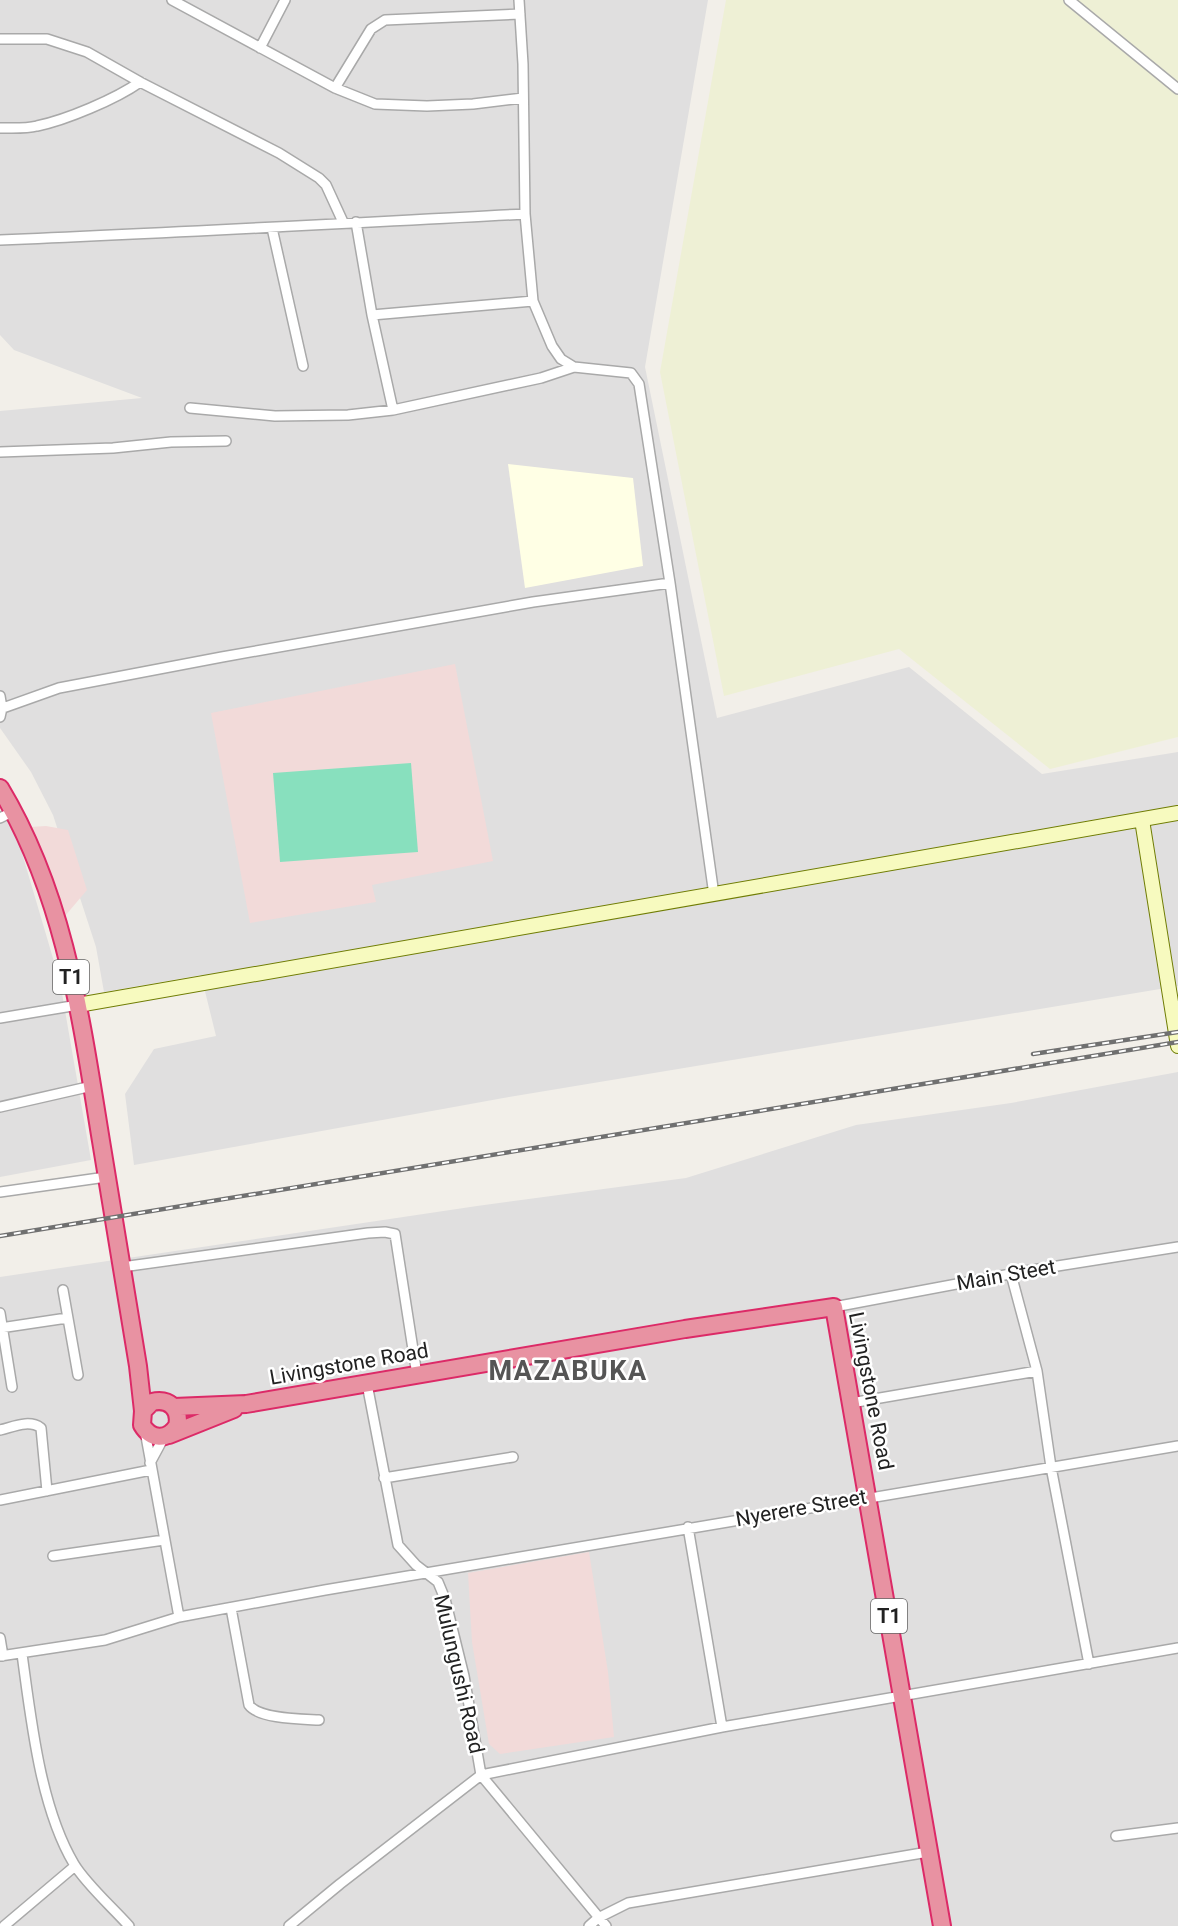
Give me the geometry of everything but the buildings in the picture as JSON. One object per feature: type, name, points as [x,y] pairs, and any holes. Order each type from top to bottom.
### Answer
[{"type":"highway","name":"T1","points":[[0,788],[7,814],[41,870],[56,912],[78,1005],[138,1366],[143,1411],[141,1420],[144,1429]]},
{"type":"highway","name":"Livingstone Road","points":[[158,1401],[167,1402],[174,1407],[246,1404],[685,1329],[834,1307],[942,1926]]},
{"type":"highway","name":"T1","points":[[138,1366],[158,1401]]},
{"type":"highway","points":[[143,1411],[147,1406],[158,1401]]},
{"type":"highway","name":"Livingstone Road","points":[[166,1436],[246,1404]]},
{"type":"highway","points":[[144,1429],[156,1437],[166,1436],[177,1426],[178,1420],[174,1407]]},
{"type":"main road","points":[[78,1005],[1178,813]]},
{"type":"main road","points":[[1142,820],[1178,1046]]},
{"type":"street","points":[[172,0],[188,4],[260,48],[335,88],[375,104],[394,106],[473,104],[523,98]]},
{"type":"street","points":[[260,48],[285,0]]},
{"type":"street","points":[[519,0],[523,64],[525,214],[533,302],[552,346],[561,359],[574,367]]},
{"type":"street","points":[[1070,0],[1178,89]]},
{"type":"street","points":[[335,88],[371,29],[385,20],[520,14]]},
{"type":"street","points":[[0,39],[47,39],[87,52],[140,82],[279,153],[319,178],[326,186],[343,222]]},
{"type":"street","points":[[0,128],[36,127],[119,94],[140,82]]},
{"type":"street","points":[[0,240],[525,214]]},
{"type":"street","points":[[356,222],[372,315],[393,410]]},
{"type":"street","points":[[272,228],[303,366]]},
{"type":"street","points":[[372,315],[533,302]]},
{"type":"street","points":[[190,408],[303,417],[334,417],[393,410],[541,378],[574,367],[631,373],[639,384],[714,895]]},
{"type":"street","points":[[0,452],[226,441]]},
{"type":"street","points":[[0,696],[1,712],[59,688],[533,602],[670,583]]},
{"type":"street","points":[[0,1018],[78,1005]]},
{"type":"street","points":[[0,1107],[92,1086]]},
{"type":"street","points":[[0,1192],[106,1177]]},
{"type":"street","points":[[122,1267],[368,1233],[395,1234],[417,1376]]},
{"type":"street","name":"Main Steet","points":[[834,1307],[1011,1274],[1178,1247]]},
{"type":"street","points":[[1011,1274],[1037,1371],[1051,1467],[1089,1664]]},
{"type":"street","points":[[63,1290],[78,1375]]},
{"type":"street","points":[[0,1313],[12,1387]]},
{"type":"street","points":[[1,1328],[67,1318]]},
{"type":"street","points":[[851,1403],[1037,1371]]},
{"type":"street","name":"Mulungushi Road","points":[[289,1926],[482,1775],[464,1676],[445,1599],[438,1582],[424,1573],[398,1545],[367,1384]]},
{"type":"street","points":[[0,1430],[34,1424],[41,1428],[47,1491]]},
{"type":"street","points":[[144,1429],[180,1617]]},
{"type":"street","points":[[0,1499],[47,1491],[150,1467],[166,1436]]},
{"type":"street","name":"Nyerere Street","points":[[2,1656],[105,1640],[180,1617],[424,1573],[1178,1446]]},
{"type":"street","points":[[384,1478],[513,1457]]},
{"type":"street","points":[[688,1527],[722,1727]]},
{"type":"street","points":[[53,1556],[164,1540]]},
{"type":"street","points":[[231,1608],[249,1705],[253,1711],[319,1720]]},
{"type":"street","points":[[0,1638],[2,1656]]},
{"type":"street","points":[[606,1926],[482,1775],[722,1727],[1178,1648]]},
{"type":"street","points":[[22,1654],[30,1717],[56,1827],[75,1866],[129,1926]]},
{"type":"street","points":[[1116,1836],[1178,1827]]},
{"type":"street","points":[[589,1926],[598,1918],[628,1903],[928,1852]]},
{"type":"street","points":[[4,1926],[75,1866]]},
{"type":"shaded area","points":[[0,0],[708,0],[645,367],[717,718],[909,667],[1042,774],[1178,752],[1178,986],[509,1097],[134,1165],[125,1094],[154,1049],[216,1036],[201,975],[104,992],[96,947],[53,815],[31,772],[0,728],[0,411],[142,398],[14,350],[0,335]]},
{"type":"shaded area","points":[[726,0],[1178,0],[1178,737],[1050,769],[899,649],[724,696],[660,372]]},
{"type":"shaded area","points":[[508,464],[633,478],[643,566],[525,588]]},
{"type":"shaded area","points":[[455,664],[493,861],[372,885],[376,902],[250,923],[211,713]]},
{"type":"shaded area","points":[[0,814],[14,826],[60,982],[91,1160],[0,1177]]},
{"type":"shaded area","points":[[46,826],[68,830],[87,890],[65,916],[30,827]]},
{"type":"shaded area","points":[[1178,1072],[1178,1926],[0,1926],[0,1277],[477,1206],[686,1178],[856,1125],[1011,1103]]},
{"type":"shaded area","points":[[589,1552],[608,1672],[614,1737],[500,1754],[489,1744],[472,1642],[468,1573]]},
{"type":"green space","points":[[411,763],[418,852],[280,862],[273,773]]},
{"type":"railway","points":[[1033,1054],[1178,1032]]},
{"type":"railway","points":[[0,1236],[1178,1042]]},
{"type":"district","name":"MAZABUKA","points":[[568,1371]]}]
